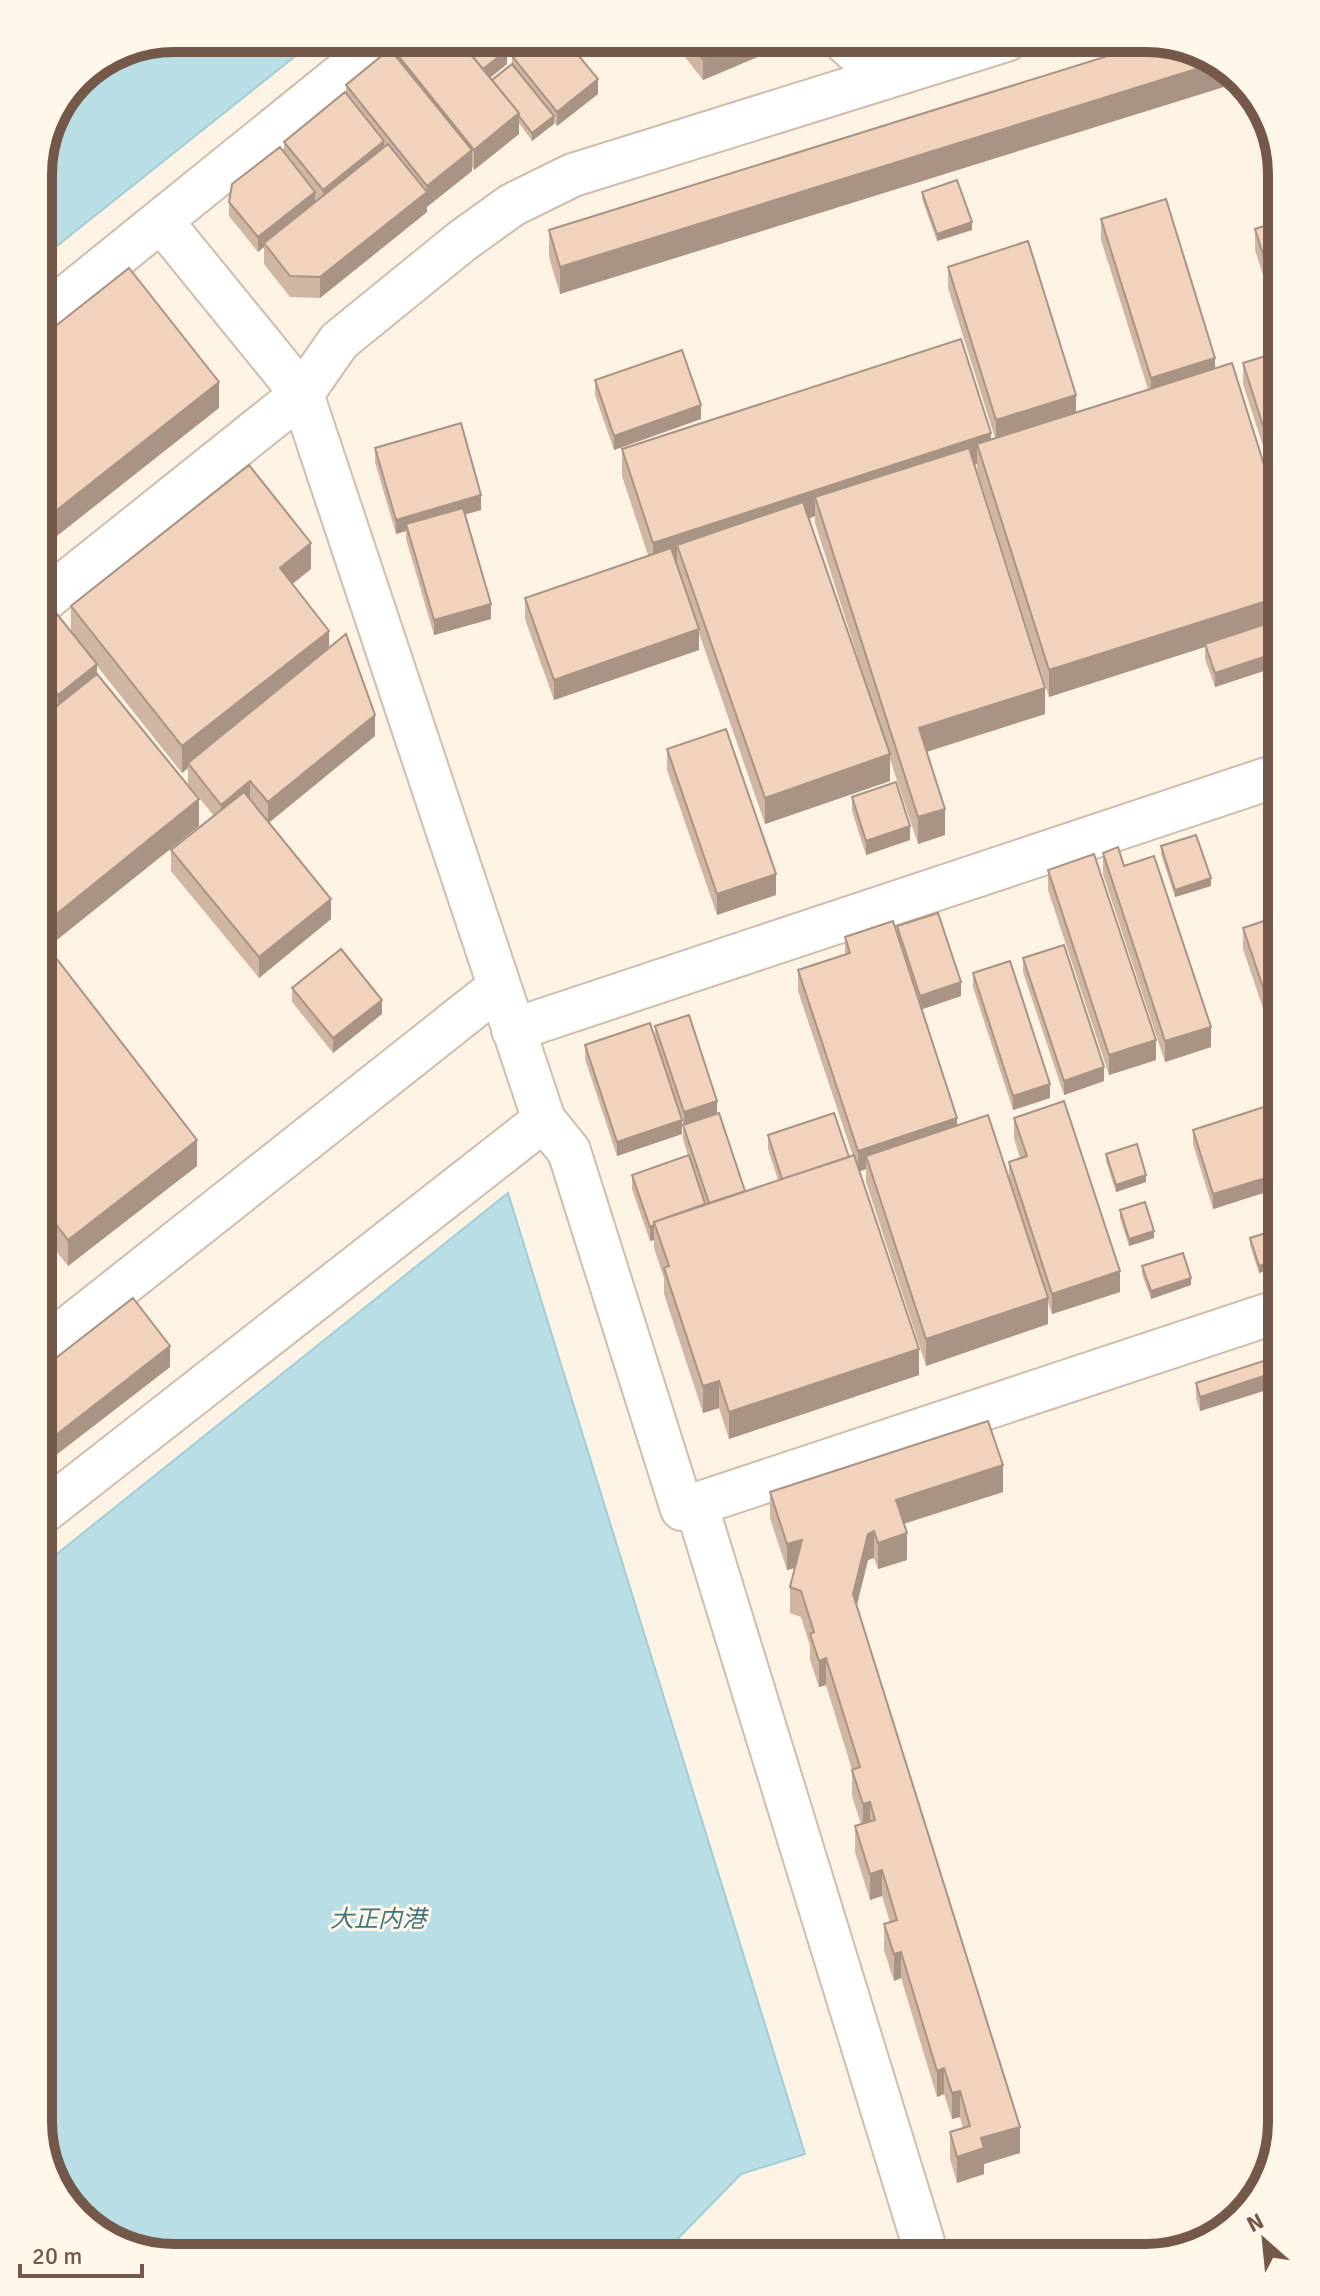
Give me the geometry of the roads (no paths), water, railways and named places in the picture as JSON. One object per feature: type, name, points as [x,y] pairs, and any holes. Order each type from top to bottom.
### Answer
[{"type":"street","points":[[52,309],[370,52]]},
{"type":"street","points":[[856,52],[885,78]]},
{"type":"street","points":[[52,594],[302,394],[339,341],[462,241],[512,205],[573,175],[968,52]]},
{"type":"street","points":[[162,222],[302,394],[544,1120],[569,1151],[682,1509],[1268,1315]]},
{"type":"street","points":[[513,1030],[1268,779]]},
{"type":"street","points":[[52,1341],[499,987]]},
{"type":"street","points":[[52,1505],[544,1120]]},
{"type":"street","points":[[696,1504],[923,2242]]},
{"type":"water","points":[[300,52],[52,250],[52,166],[56,142],[72,106],[106,72],[150,54]]},
{"type":"water","name":"大正内港","points":[[508,1193],[805,2154],[741,2174],[673,2244],[166,2244],[135,2238],[93,2214],[72,2190],[58,2161],[52,2122],[52,1558]]}]
